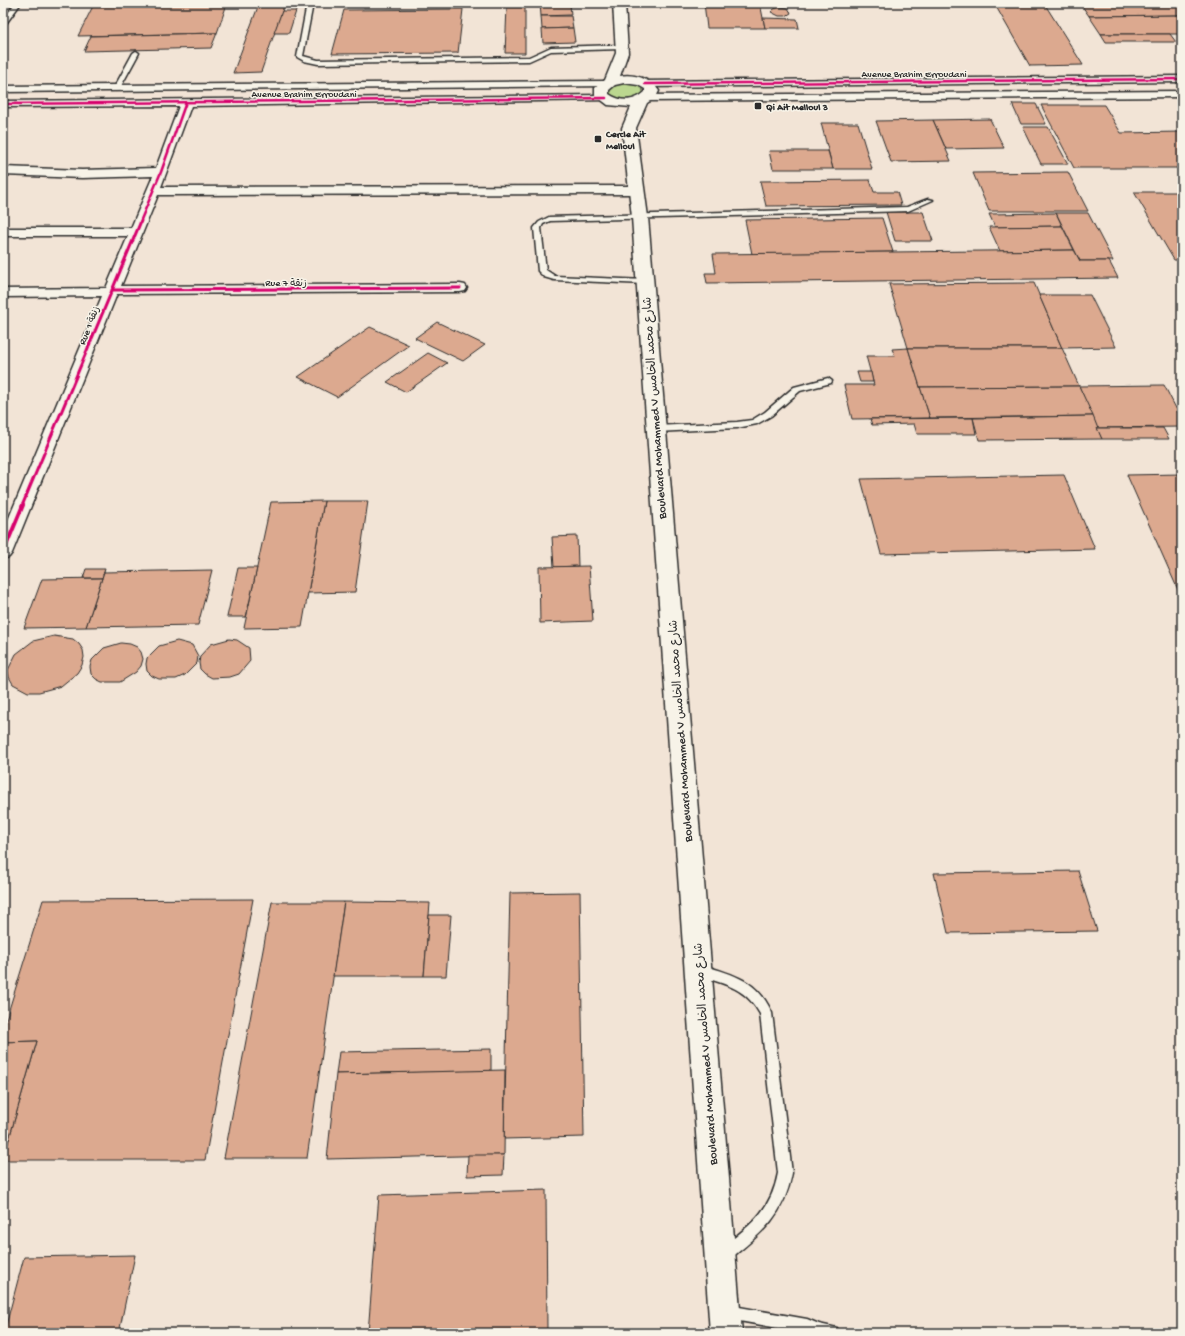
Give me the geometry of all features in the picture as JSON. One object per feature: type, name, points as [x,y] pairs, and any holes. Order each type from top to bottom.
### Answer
[{"type":"main road","points":[[619,3],[622,50],[608,83],[601,91],[622,122],[630,128]]},
{"type":"main road","points":[[608,100],[626,103],[645,100],[652,90],[642,82],[622,50]]},
{"type":"main road","points":[[608,83],[624,80],[642,82]]},
{"type":"main road","name":"Boulevard Mohammed V شارع محمد الخامس","points":[[645,100],[630,128],[640,217],[725,1322]]},
{"type":"street","name":"Avenue Brahim Erroudani","points":[[642,82],[1182,79]]},
{"type":"street","points":[[1111,80],[1120,94]]},
{"type":"street","points":[[980,81],[988,95]]},
{"type":"street","name":"Avenue Brahim Erroudani","points":[[3,89],[608,83]]},
{"type":"street","points":[[110,103],[117,88]]},
{"type":"street","name":"Avenue Brahim Erroudani","points":[[645,100],[1182,94]]},
{"type":"street","name":"Avenue Brahim Erroudani","points":[[3,104],[608,100]]},
{"type":"street","name":"Rue 1 زنقة","points":[[3,554],[161,172],[186,102]]},
{"type":"street","points":[[3,172],[82,174],[161,172]]},
{"type":"street","points":[[153,191],[636,190]]},
{"type":"street","points":[[3,232],[136,232]]},
{"type":"street","name":"Rue 7 زنقة","points":[[3,293],[460,288]]},
{"type":"lane","points":[[3,24],[18,3]]},
{"type":"lane","points":[[309,10],[300,57],[306,60],[318,62],[528,59],[534,58],[543,51],[551,49],[622,50]]},
{"type":"lane","points":[[117,88],[136,53]]},
{"type":"lane","points":[[645,282],[554,278],[547,275],[542,271],[537,228],[541,223],[549,219],[908,209],[930,200]]},
{"type":"lane","points":[[656,429],[737,425],[754,422],[768,414],[797,389],[828,381]]},
{"type":"lane","points":[[698,970],[744,985],[754,993],[761,1002],[766,1013],[785,1173],[784,1187],[779,1201],[771,1213],[761,1224],[721,1258]]},
{"type":"lane","points":[[725,1322],[807,1326],[824,1332]]},
{"type":"green space","points":[[624,83],[634,84],[642,88],[643,93],[635,98],[626,100],[608,94],[608,89],[613,85]]},
{"type":"building","points":[[285,3],[261,72],[233,73],[259,4]]},
{"type":"building","points":[[540,3],[570,3],[571,15],[541,16]]},
{"type":"building","points":[[704,3],[760,3],[765,28],[707,28]]},
{"type":"building","points":[[771,3],[790,3],[781,6]]},
{"type":"building","points":[[994,3],[1044,3],[1083,65],[1030,66]]},
{"type":"building","points":[[1080,3],[1182,3],[1182,15],[1089,16]]},
{"type":"building","points":[[227,4],[217,33],[78,36],[93,6]]},
{"type":"building","points":[[507,7],[525,7],[525,53],[505,53]]},
{"type":"building","points":[[780,7],[788,8],[791,13],[786,16],[779,16],[771,12]]},
{"type":"building","points":[[463,9],[458,53],[332,54],[344,10]]},
{"type":"building","points":[[282,11],[296,11],[289,33],[274,33]]},
{"type":"building","points":[[1182,15],[1182,34],[1101,34],[1089,16]]},
{"type":"building","points":[[541,16],[571,16],[573,28],[542,29]]},
{"type":"building","points":[[763,18],[797,19],[799,28],[765,28]]},
{"type":"building","points":[[573,28],[575,42],[543,43],[542,29]]},
{"type":"building","points":[[217,33],[211,48],[84,51],[91,36]]},
{"type":"building","points":[[1101,34],[1170,34],[1176,42],[1106,42]]},
{"type":"building","points":[[1012,104],[1036,104],[1046,124],[1021,124]]},
{"type":"building","points":[[1041,105],[1104,105],[1121,133],[1182,132],[1182,168],[1074,168]]},
{"type":"building","points":[[990,119],[1004,148],[946,149],[933,120]]},
{"type":"building","points":[[933,120],[951,161],[891,162],[876,121]]},
{"type":"building","points":[[821,123],[858,123],[872,169],[833,169]]},
{"type":"building","points":[[1023,127],[1048,127],[1068,164],[1041,164]]},
{"type":"building","points":[[769,151],[828,151],[833,169],[773,169]]},
{"type":"building","points":[[1068,172],[1088,211],[989,211],[973,173]]},
{"type":"building","points":[[870,180],[874,192],[897,192],[901,205],[766,206],[760,181]]},
{"type":"building","points":[[1134,192],[1182,192],[1182,260],[1174,260]]},
{"type":"building","points":[[886,212],[923,212],[933,241],[895,241]]},
{"type":"building","points":[[1056,213],[1088,213],[1113,261],[1080,261]]},
{"type":"building","points":[[1056,213],[1062,226],[995,227],[989,214]]},
{"type":"building","points":[[882,218],[893,252],[752,254],[745,220]]},
{"type":"building","points":[[1062,226],[1074,250],[1000,251],[989,227]]},
{"type":"building","points":[[1074,250],[1080,261],[1109,261],[1118,278],[707,283],[705,273],[716,273],[713,254]]},
{"type":"building","points":[[1034,283],[1062,348],[908,348],[889,284]]},
{"type":"building","points":[[1039,295],[1090,295],[1116,347],[1062,348]]},
{"type":"building","points":[[437,322],[485,345],[463,361],[415,338]]},
{"type":"building","points":[[370,327],[409,345],[337,397],[298,377]]},
{"type":"building","points":[[908,348],[930,418],[852,419],[844,385],[874,385],[866,356],[895,356],[892,349]]},
{"type":"building","points":[[908,348],[1062,348],[1079,386],[920,387]]},
{"type":"building","points":[[428,353],[447,363],[406,392],[387,382]]},
{"type":"building","points":[[857,372],[871,372],[873,382],[860,382]]},
{"type":"building","points":[[1164,385],[1182,420],[1182,427],[1097,428],[1079,386]]},
{"type":"building","points":[[1079,386],[1093,416],[930,418],[920,387]]},
{"type":"building","points":[[1093,416],[1102,439],[979,440],[973,418]]},
{"type":"building","points":[[973,418],[976,434],[917,434],[914,424],[872,425],[870,419]]},
{"type":"building","points":[[1097,428],[1163,428],[1169,439],[1102,439]]},
{"type":"building","points":[[1182,474],[1182,599],[1127,475]]},
{"type":"building","points":[[1064,475],[1095,549],[881,554],[861,479]]},
{"type":"building","points":[[324,501],[368,501],[355,592],[308,593]]},
{"type":"building","points":[[324,501],[302,627],[244,628],[271,502]]},
{"type":"building","points":[[577,536],[578,566],[554,567],[552,537]]},
{"type":"building","points":[[589,566],[593,621],[540,623],[539,567]]},
{"type":"building","points":[[238,568],[257,568],[246,617],[227,617]]},
{"type":"building","points":[[86,569],[105,569],[102,578],[83,578]]},
{"type":"building","points":[[212,570],[198,625],[86,627],[104,572]]},
{"type":"building","points":[[102,578],[86,627],[24,628],[42,579]]},
{"type":"building","points":[[54,636],[73,639],[83,650],[84,657],[82,665],[77,673],[61,686],[39,692],[28,692],[13,684],[9,677],[8,670],[16,654],[33,641]]},
{"type":"building","points":[[229,639],[237,640],[249,648],[250,661],[239,674],[230,677],[212,678],[200,669],[200,656],[211,644]]},
{"type":"building","points":[[177,641],[192,645],[198,656],[197,663],[185,675],[176,679],[159,679],[152,676],[147,671],[147,658],[159,646]]},
{"type":"building","points":[[121,643],[130,644],[137,647],[141,652],[143,659],[141,666],[136,672],[120,682],[102,682],[96,679],[91,674],[90,667],[92,660],[104,648]]},
{"type":"building","points":[[1078,871],[1097,931],[948,933],[934,873]]},
{"type":"building","points":[[580,892],[584,1137],[504,1139],[510,893]]},
{"type":"building","points":[[253,899],[205,1160],[3,1160],[37,1041],[3,1042],[3,1029],[43,900]]},
{"type":"building","points":[[272,902],[344,902],[307,1158],[224,1158]]},
{"type":"building","points":[[344,902],[430,903],[424,976],[333,976]]},
{"type":"building","points":[[429,915],[451,915],[446,976],[424,976]]},
{"type":"building","points":[[37,1041],[3,1160],[3,1042]]},
{"type":"building","points":[[491,1049],[491,1071],[336,1074],[339,1052]]},
{"type":"building","points":[[505,1070],[504,1155],[327,1159],[336,1074]]},
{"type":"building","points":[[468,1155],[504,1155],[503,1175],[467,1176]]},
{"type":"building","points":[[546,1190],[547,1333],[368,1333],[379,1195]]},
{"type":"building","points":[[135,1255],[119,1333],[4,1333],[24,1257]]},
{"type":"cycle path","points":[[645,84],[1182,79]]},
{"type":"cycle path","points":[[3,104],[606,98]]},
{"type":"cycle path","points":[[3,553],[161,172],[186,102]]},
{"type":"cycle path","points":[[112,290],[460,288]]},
{"type":"place","name":"Qi Ait Melloul 3","points":[[758,106]]},
{"type":"place","name":"Cercle Ait Melloul","points":[[598,139]]}]
